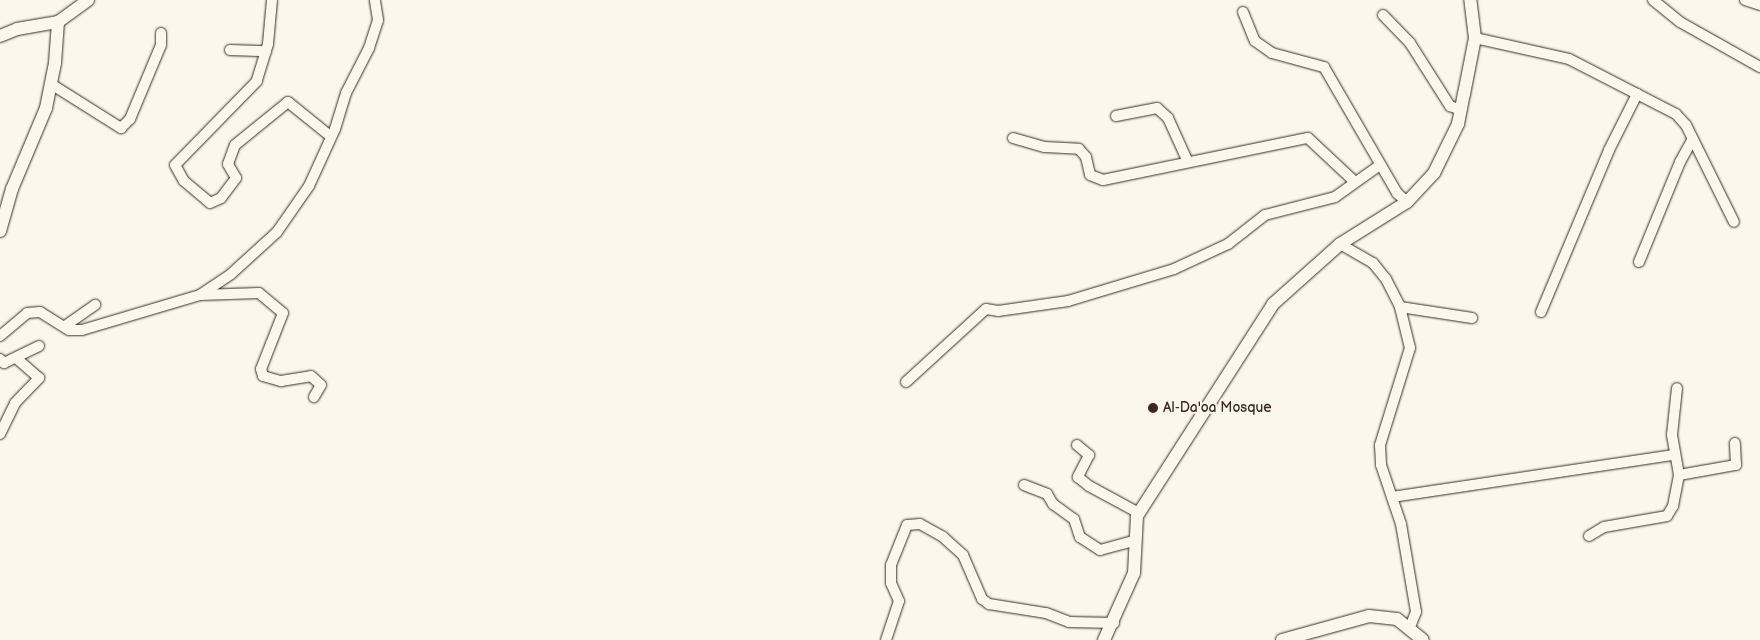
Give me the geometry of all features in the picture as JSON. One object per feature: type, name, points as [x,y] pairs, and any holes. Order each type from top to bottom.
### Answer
[{"type":"street","points":[[1,33],[58,22],[88,0]]},
{"type":"street","points":[[272,0],[266,51],[256,81],[175,165],[184,181],[210,204],[221,198],[236,178],[228,164],[235,144],[288,102],[330,136]]},
{"type":"street","points":[[200,295],[231,274],[277,232],[310,186],[346,93],[369,48],[378,20],[375,0]]},
{"type":"street","points":[[1104,640],[1114,623],[1134,573],[1134,541],[1139,513],[1273,304],[1340,244],[1407,202],[1434,173],[1458,124],[1461,110],[1475,38],[1470,0]]},
{"type":"street","points":[[1653,0],[1680,22],[1760,67]]},
{"type":"street","points":[[1745,0],[1760,4]]},
{"type":"street","points":[[1243,12],[1255,41],[1272,53],[1324,67],[1336,83],[1397,193],[1407,202]]},
{"type":"street","points":[[1383,15],[1410,43],[1450,106],[1461,110]]},
{"type":"street","points":[[0,231],[12,189],[39,130],[52,84],[58,22]]},
{"type":"street","points":[[52,84],[120,128],[130,119],[161,45],[161,33]]},
{"type":"street","points":[[1475,38],[1569,59],[1676,114],[1693,139],[1734,222]]},
{"type":"street","points":[[230,50],[266,51]]},
{"type":"street","points":[[1541,312],[1609,150],[1637,94]]},
{"type":"street","points":[[1116,116],[1157,108],[1168,118],[1188,162]]},
{"type":"street","points":[[1013,138],[1045,148],[1078,149],[1086,157],[1090,174],[1096,179],[1308,138],[1355,182]]},
{"type":"street","points":[[1639,262],[1680,162],[1693,139]]},
{"type":"street","points":[[906,382],[986,309],[998,312],[1068,301],[1174,269],[1228,244],[1265,216],[1335,197],[1380,165]]},
{"type":"street","points":[[1340,244],[1373,263],[1386,279],[1400,307],[1410,348],[1380,445],[1381,465],[1401,524],[1416,612],[1410,626]]},
{"type":"street","points":[[0,336],[27,313],[40,312],[66,326],[69,330],[82,330],[200,295],[260,293],[282,309],[261,369],[263,376],[281,382],[312,376],[321,385],[314,397]]},
{"type":"street","points":[[66,326],[96,305]]},
{"type":"street","points":[[1400,307],[1472,318]]},
{"type":"street","points":[[0,359],[4,364],[39,346]]},
{"type":"street","points":[[0,434],[15,403],[39,378],[16,358]]},
{"type":"street","points":[[1589,536],[1604,527],[1668,516],[1673,506],[1679,476],[1672,435],[1676,388]]},
{"type":"street","points":[[1679,476],[1736,465],[1735,443]]},
{"type":"street","points":[[1077,445],[1089,455],[1078,477],[1089,486],[1139,513]]},
{"type":"street","points":[[1392,497],[1674,455]]},
{"type":"street","points":[[1024,485],[1047,494],[1053,504],[1074,519],[1080,536],[1100,550],[1134,541]]},
{"type":"street","points":[[886,640],[899,601],[892,583],[891,565],[907,525],[920,524],[943,536],[963,555],[982,599],[989,604],[1046,613],[1069,622],[1114,623]]},
{"type":"street","points":[[1282,640],[1369,616],[1397,619],[1410,626],[1423,640]]},
{"type":"place","name":"Al-Da'oa Mosque","points":[[1153,408]]}]
